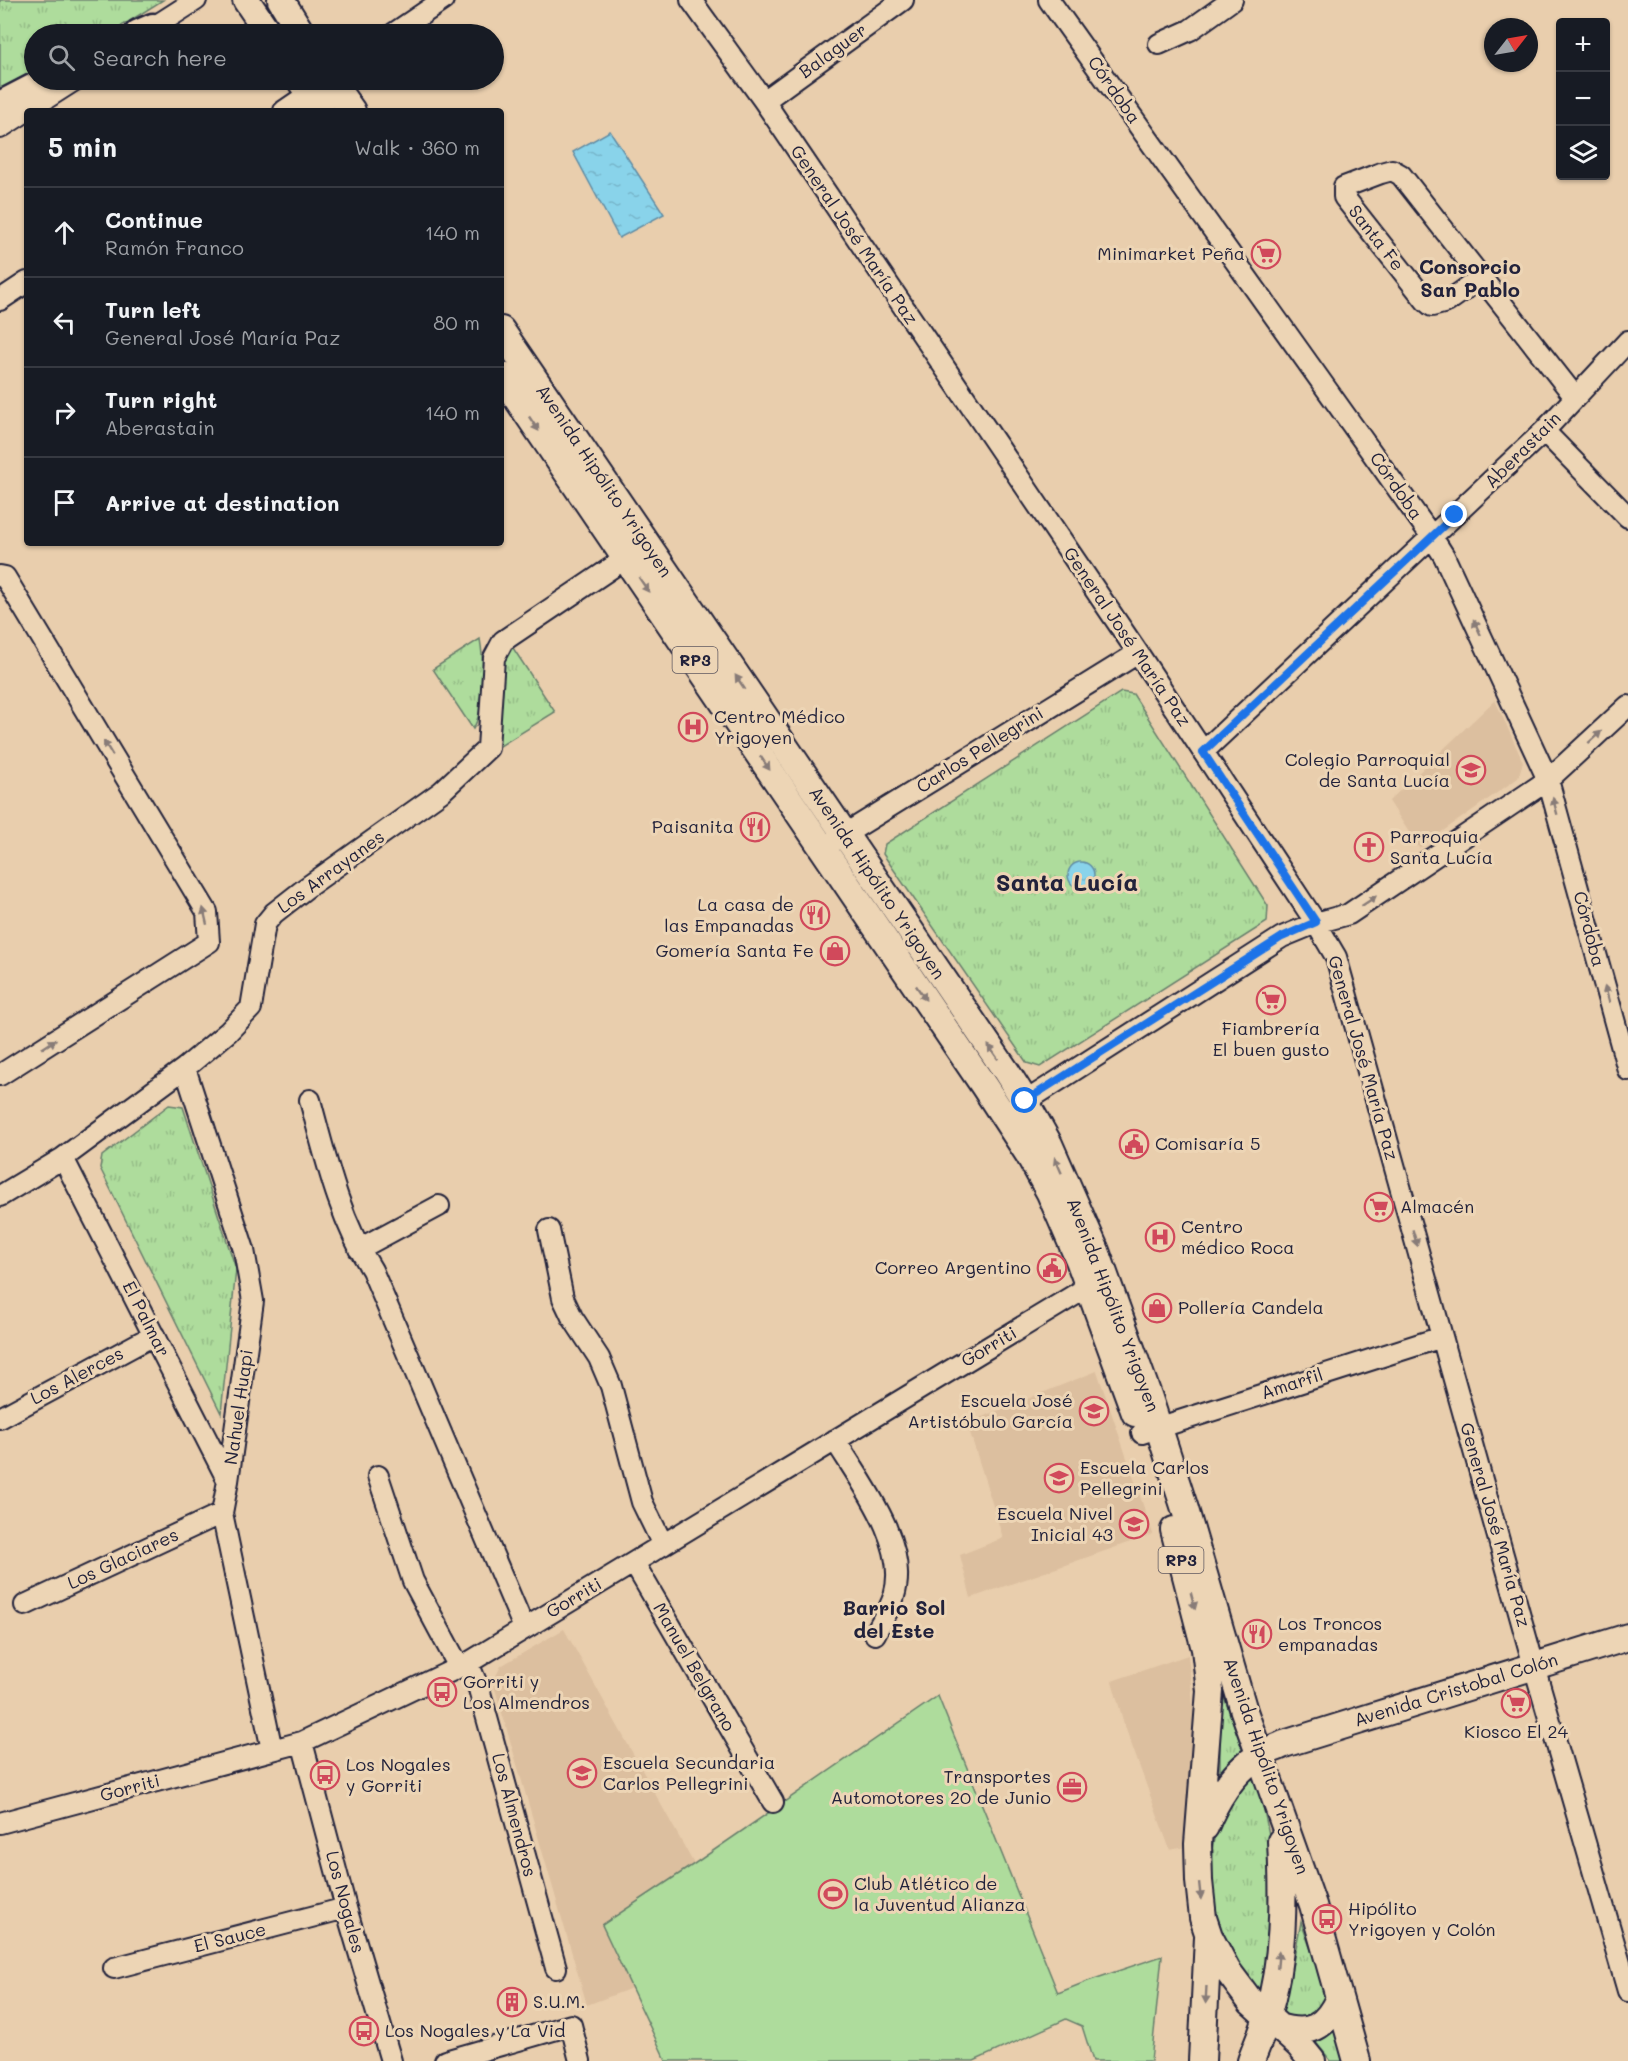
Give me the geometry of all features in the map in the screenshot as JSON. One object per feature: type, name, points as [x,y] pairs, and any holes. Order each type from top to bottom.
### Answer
[{"type":"highway","points":[[0,106],[31,90]]},
{"type":"main road","points":[[246,0],[262,24]]},
{"type":"main road","points":[[281,0],[296,24]]},
{"type":"main road","points":[[320,90],[347,108]]},
{"type":"main road","name":"Avenida Hipólito Yrigoyen","points":[[504,334],[1025,1101],[1054,1155],[1096,1251],[1096,1282]]},
{"type":"main road","name":"Avenida Hipólito Yrigoyen","points":[[504,379],[1029,1155],[1050,1193],[1079,1260],[1096,1282],[1150,1430],[1184,1506],[1259,1755],[1313,1905],[1357,2061]]},
{"type":"main road","name":"Avenida Hipólito Yrigoyen","points":[[1150,1430],[1205,1649],[1210,1690],[1198,1844],[1203,1918],[1209,1936],[1227,1970],[1251,2002],[1299,2045],[1312,2061]]},
{"type":"main road","name":"Avenida Cristobal Colón","points":[[1198,1844],[1220,1796],[1245,1766],[1259,1755],[1284,1744],[1628,1637]]},
{"type":"main road","points":[[1244,1708],[1258,1726],[1284,1744],[1277,1752],[1271,1766],[1272,1791],[1281,1839],[1284,1896],[1277,1974],[1272,2022],[1251,2061]]},
{"type":"main road","name":"RP3","points":[[1202,2061],[1209,1936]]},
{"type":"main road","points":[[1272,2022],[1295,2032],[1308,2030],[1321,2024],[1339,1998]]},
{"type":"street","points":[[158,24],[196,0]]},
{"type":"street","points":[[408,24],[443,0]]},
{"type":"street","name":"General José María Paz","points":[[691,0],[764,102],[1138,653],[1316,922],[1336,957],[1534,1666],[1628,1990]]},
{"type":"street","name":"Balaguer","points":[[764,102],[903,0]]},
{"type":"street","name":"Córdoba","points":[[1050,0],[1444,556],[1548,780],[1628,1070]]},
{"type":"street","points":[[1159,44],[1190,30],[1224,2]]},
{"type":"street","points":[[31,108],[59,90]]},
{"type":"street","points":[[289,108],[316,90]]},
{"type":"street","points":[[0,128],[24,113]]},
{"type":"street","name":"Santa Fe","points":[[1481,278],[1447,302],[1432,306],[1344,197],[1344,187],[1381,172],[1392,170],[1401,175],[1575,397]]},
{"type":"street","points":[[0,300],[24,284]]},
{"type":"street","name":"Aberastain","points":[[1203,752],[1544,430],[1628,341]]},
{"type":"street","points":[[1544,430],[1628,517]]},
{"type":"street","name":"Los Arrayanes","points":[[0,1196],[63,1158],[185,1068],[228,1032],[251,1008],[265,924],[274,913],[441,792],[488,748],[494,658],[503,640],[646,543]]},
{"type":"street","points":[[0,576],[5,577],[207,912],[209,942],[0,1075]]},
{"type":"street","name":"Carlos Pellegrini","points":[[823,848],[1138,653]]},
{"type":"street","points":[[1003,1116],[1282,937],[1316,922],[1349,914],[1548,780],[1628,706]]},
{"type":"street","name":"Nahuel Huapi","points":[[185,1068],[244,1251],[253,1301],[222,1513],[272,1750]]},
{"type":"street","points":[[310,1100],[336,1196],[358,1249],[372,1270],[524,1628]]},
{"type":"street","name":"El Palmar","points":[[63,1158],[228,1481]]},
{"type":"street","points":[[358,1249],[440,1206]]},
{"type":"street","points":[[549,1230],[563,1298],[572,1317],[599,1358],[611,1386],[642,1502],[663,1545]]},
{"type":"street","name":"Gorriti","points":[[0,1822],[302,1742],[463,1665],[1096,1282]]},
{"type":"street","name":"Los Alerces","points":[[0,1418],[154,1335]]},
{"type":"street","name":"Amarfil","points":[[1150,1430],[1442,1337]]},
{"type":"street","points":[[835,1440],[885,1524],[898,1568],[894,1597],[875,1634]]},
{"type":"street","name":"Los Almendros","points":[[378,1476],[413,1581],[479,1689],[556,1968]]},
{"type":"street","name":"Los Glaciares","points":[[25,1605],[222,1513]]},
{"type":"street","name":"Manuel Belgrano","points":[[634,1563],[773,1802]]},
{"type":"street","name":"Los Nogales","points":[[302,1742],[346,1908],[391,2061]]},
{"type":"street","name":"El Sauce","points":[[114,1968],[346,1908]]},
{"type":"street","points":[[445,2061],[571,2025],[580,2061]]},
{"type":"shaded area","name":"Colegio Parroquial de Santa Lucía","points":[[1495,700],[1523,762],[1518,778],[1419,848],[1389,801]]},
{"type":"shaded area","name":"Escuela Carlos Pellegrini","points":[[1097,1371],[1153,1534],[971,1598],[960,1555],[1003,1538],[967,1423]]},
{"type":"shaded area","name":"Escuela Secundaria Carlos Pellegrini","points":[[564,1629],[694,1864],[602,1925],[632,1988],[587,2005],[493,1682],[501,1666]]},
{"type":"shaded area","points":[[1188,1655],[1194,1714],[1185,1847],[1170,1850],[1124,1724],[1112,1681]]},
{"type":"green space","points":[[0,0],[163,0],[125,24],[24,24],[24,86],[0,100]]},
{"type":"green space","points":[[480,639],[483,672],[482,698],[473,729],[433,669]]},
{"type":"green space","points":[[513,648],[555,712],[500,746],[492,739],[500,664],[509,649]]},
{"type":"green space","points":[[1121,692],[1133,694],[1268,906],[1267,922],[1040,1067],[1027,1063],[883,854],[885,844]]},
{"type":"green space","points":[[169,1105],[183,1107],[236,1269],[221,1413],[100,1168],[102,1156]]},
{"type":"green space","points":[[1220,1694],[1223,1694],[1243,1751],[1220,1773]]},
{"type":"green space","name":"Club Atlético de la Juventud Alianza","points":[[938,1696],[1058,1993],[1162,1956],[1151,2061],[1093,2061],[1082,2026],[1066,2019],[974,2061],[666,2061],[602,1925]]},
{"type":"green space","points":[[1256,1772],[1271,1844],[1275,1893],[1261,1994],[1247,1979],[1224,1941],[1211,1897],[1210,1874],[1217,1827],[1226,1806],[1239,1787]]},
{"type":"green space","points":[[1301,1922],[1325,1989],[1324,2004],[1316,2015],[1295,2019],[1283,2013]]},
{"type":"green space","points":[[1336,2028],[1343,2061],[1331,2061],[1314,2040]]},
{"type":"water","points":[[610,131],[664,214],[619,238],[573,152]]},
{"type":"water","points":[[1081,862],[1090,866],[1094,875],[1090,884],[1081,888],[1072,884],[1068,875],[1072,866]]},
{"type":"place","name":"Minimarket Peña","points":[[1266,254]]},
{"type":"place","name":"Centro Médico Yrigoyen","points":[[693,727]]},
{"type":"place","name":"Colegio Parroquial de Santa Lucía","points":[[1471,770]]},
{"type":"place","name":"Paisanita","points":[[755,827]]},
{"type":"place","name":"Parroquia Santa Lucía","points":[[1369,847]]},
{"type":"place","name":"La casa de las Empanadas","points":[[815,915]]},
{"type":"place","name":"Gomería Santa Fe","points":[[835,951]]},
{"type":"place","name":"Fiambrería El buen gusto","points":[[1271,1000]]},
{"type":"place","name":"Comisaría 5","points":[[1134,1144]]},
{"type":"place","name":"Almacén","points":[[1379,1207]]},
{"type":"place","name":"Centro médico Roca","points":[[1160,1237]]},
{"type":"place","name":"Correo Argentino","points":[[1052,1268]]},
{"type":"place","name":"Pollería Candela","points":[[1157,1308]]},
{"type":"place","name":"Escuela José Artistóbulo García","points":[[1094,1411]]},
{"type":"place","name":"Escuela Carlos Pellegrini","points":[[1059,1478]]},
{"type":"place","name":"Escuela Nivel Inicial 43","points":[[1134,1524]]},
{"type":"place","name":"Los Troncos empanadas","points":[[1257,1634]]},
{"type":"place","name":"Gorriti y Los Almendros","points":[[442,1692]]},
{"type":"place","name":"Kiosco El 24","points":[[1516,1703]]},
{"type":"place","name":"Escuela Secundaria Carlos Pellegrini","points":[[582,1773]]},
{"type":"place","name":"Los Nogales y Gorriti","points":[[325,1775]]},
{"type":"place","name":"Transportes Automotores 20 de Junio","points":[[1072,1787]]},
{"type":"place","name":"Club Atlético de la Juventud Alianza","points":[[833,1894]]},
{"type":"place","name":"Hipólito Yrigoyen y Colón","points":[[1327,1919]]},
{"type":"place","name":"S.U.M.","points":[[512,2002]]},
{"type":"place","name":"Los Nogales y La Vid","points":[[364,2031]]},
{"type":"district","name":"Consorcio San Pablo","points":[[1470,278]]},
{"type":"district","name":"Santa Lucía","points":[[1067,883]]},
{"type":"district","name":"Barrio Sol del Este","points":[[894,1620]]},
{"type":"route","points":[[1025,1101],[1282,937],[1316,922],[1203,752],[1455,515]]}]
